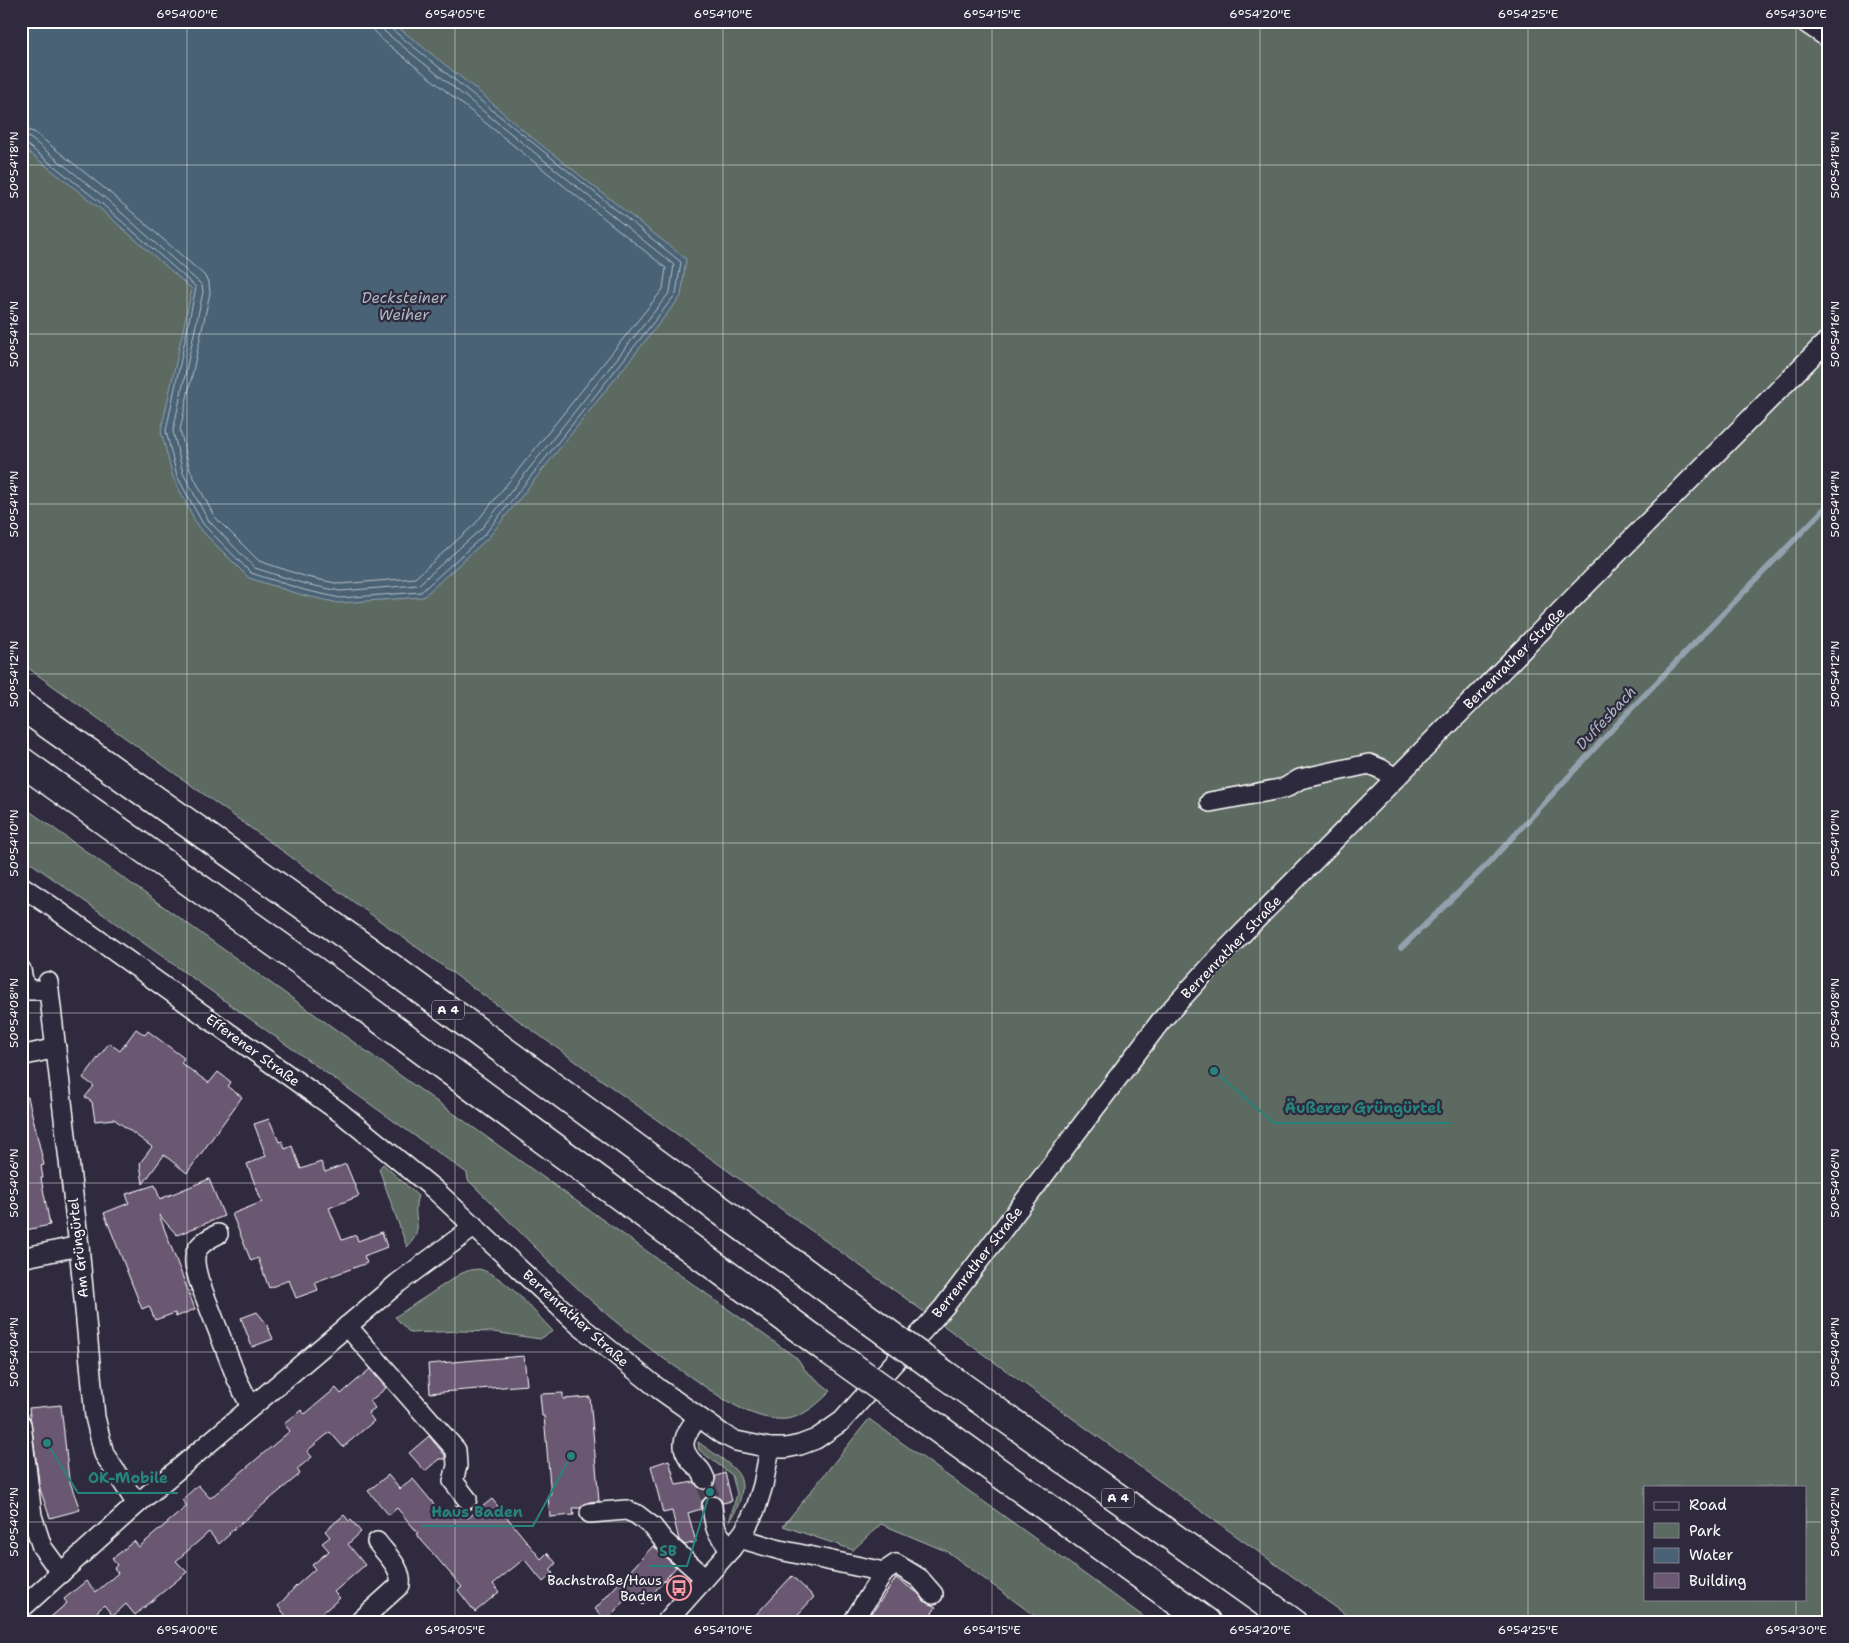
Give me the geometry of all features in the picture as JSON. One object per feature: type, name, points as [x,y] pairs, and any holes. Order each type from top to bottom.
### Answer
[{"type":"highway","name":"A 4","points":[[21,705],[366,950],[944,1374],[1292,1622]]},
{"type":"highway","points":[[21,762],[342,990],[830,1351],[1206,1622]]},
{"type":"street","points":[[1804,21],[1828,38]]},
{"type":"street","name":"Berrenrather Straße","points":[[475,1226],[580,1326],[623,1361],[724,1435],[736,1440],[770,1448],[786,1448],[808,1442],[830,1430],[842,1421],[944,1307],[1160,1022],[1222,955],[1395,778],[1828,340]]},
{"type":"street","points":[[1210,802],[1285,788],[1300,779],[1369,764],[1395,778]]},
{"type":"street","name":"Efferener Straße","points":[[21,886],[59,911],[342,1113],[436,1190],[475,1226]]},
{"type":"street","points":[[21,970],[23,990]]},
{"type":"street","name":"Am Grüngürtel","points":[[23,990],[49,986],[95,1417],[104,1454],[137,1504]]},
{"type":"street","points":[[21,1056],[56,1048]]},
{"type":"street","points":[[21,1609],[137,1504],[347,1326],[398,1283],[475,1226]]},
{"type":"street","points":[[218,1234],[202,1241],[196,1253],[194,1266],[237,1379],[252,1407]]},
{"type":"street","points":[[21,1258],[78,1246]]},
{"type":"street","points":[[347,1326],[456,1450],[457,1466],[453,1481],[467,1499]]},
{"type":"street","points":[[698,1417],[684,1436],[683,1445],[687,1456],[701,1470],[705,1479]]},
{"type":"street","points":[[21,1424],[32,1516],[42,1547],[61,1573]]},
{"type":"street","points":[[666,1622],[735,1543],[756,1508],[763,1485],[770,1448]]},
{"type":"street","points":[[712,1506],[714,1527],[717,1533],[735,1543],[780,1550],[884,1572]]},
{"type":"street","points":[[590,1514],[626,1510],[636,1514],[654,1527],[664,1541],[705,1578]]},
{"type":"street","points":[[360,1622],[400,1585],[401,1578],[399,1572],[377,1542]]},
{"type":"street","points":[[853,1622],[884,1572],[896,1564],[919,1578],[933,1594]]},
{"type":"green space","points":[[21,21],[1828,21],[1828,1622],[1356,1622],[21,663]]},
{"type":"green space","points":[[21,805],[798,1359],[805,1370],[831,1391],[817,1404],[793,1418],[775,1419],[763,1417],[729,1402],[635,1338],[565,1277],[468,1180],[467,1173],[21,856]]},
{"type":"green space","points":[[383,1164],[418,1196],[416,1204],[416,1234],[407,1247],[379,1169]]},
{"type":"green space","points":[[479,1269],[509,1286],[553,1331],[540,1339],[493,1332],[410,1333],[395,1317],[460,1274]]},
{"type":"green space","points":[[869,1419],[1151,1622],[1043,1622],[948,1552],[881,1524],[853,1550],[783,1526]]},
{"type":"green space","points":[[698,1442],[728,1463],[740,1477],[742,1483],[741,1497],[736,1511],[729,1522],[737,1494],[732,1475],[699,1450]]},
{"type":"water","name":"Decksteiner Weiher","points":[[21,21],[390,21],[477,90],[525,132],[686,259],[681,296],[489,537],[423,597],[339,603],[302,595],[249,578],[198,527],[173,477],[161,431],[192,289],[97,206],[21,146]]},
{"type":"building","points":[[136,1029],[145,1035],[148,1031],[184,1058],[181,1063],[209,1083],[218,1072],[231,1082],[228,1087],[242,1097],[187,1173],[164,1155],[143,1184],[140,1163],[152,1147],[114,1119],[95,1121],[92,1102],[85,1097],[94,1086],[83,1078],[109,1043],[120,1051]]},
{"type":"building","points":[[28,1097],[44,1165],[41,1166],[43,1178],[41,1178],[50,1225],[21,1231],[21,1098]]},
{"type":"building","points":[[269,1119],[279,1142],[282,1141],[285,1149],[292,1146],[301,1169],[321,1162],[325,1172],[346,1164],[359,1196],[329,1208],[342,1240],[356,1235],[358,1241],[382,1232],[387,1247],[364,1256],[367,1263],[315,1282],[318,1290],[296,1298],[289,1280],[269,1288],[258,1258],[251,1261],[232,1214],[262,1202],[247,1164],[266,1156],[254,1124]]},
{"type":"building","points":[[209,1179],[224,1216],[177,1235],[159,1215],[195,1309],[176,1317],[175,1313],[155,1320],[149,1306],[142,1309],[104,1213],[129,1203],[126,1194],[155,1185],[160,1199]]},
{"type":"building","points":[[257,1312],[266,1323],[273,1339],[252,1347],[241,1318]]},
{"type":"building","points":[[524,1356],[527,1385],[430,1393],[428,1364]]},
{"type":"building","points":[[370,1369],[386,1388],[370,1401],[375,1408],[368,1413],[374,1421],[343,1447],[330,1432],[307,1451],[312,1457],[297,1469],[300,1474],[229,1533],[219,1544],[209,1532],[176,1561],[187,1572],[135,1615],[126,1604],[113,1616],[104,1605],[87,1622],[45,1622],[67,1603],[64,1599],[86,1581],[96,1592],[118,1573],[114,1568],[117,1565],[112,1559],[134,1541],[139,1547],[187,1506],[182,1500],[198,1485],[210,1498],[290,1431],[284,1424],[301,1410],[305,1414],[336,1388],[341,1394]]},
{"type":"building","points":[[563,1393],[563,1399],[590,1397],[599,1501],[589,1502],[580,1508],[573,1508],[574,1515],[550,1517],[548,1496],[551,1496],[544,1416],[542,1416],[540,1394]]},
{"type":"building","points":[[61,1405],[69,1479],[80,1510],[50,1518],[40,1489],[29,1408]]},
{"type":"building","points":[[429,1436],[445,1455],[445,1459],[439,1459],[425,1471],[409,1453]]},
{"type":"building","points":[[669,1460],[676,1485],[694,1482],[699,1488],[709,1490],[714,1485],[716,1476],[725,1473],[732,1501],[723,1503],[717,1496],[710,1495],[702,1501],[701,1509],[688,1513],[696,1542],[685,1545],[679,1540],[672,1511],[663,1513],[651,1466]]},
{"type":"building","points":[[388,1475],[400,1489],[413,1479],[444,1516],[457,1505],[468,1518],[492,1499],[541,1559],[547,1553],[556,1563],[550,1570],[553,1573],[543,1582],[524,1559],[493,1584],[499,1592],[475,1612],[458,1590],[462,1587],[416,1534],[418,1533],[397,1508],[389,1515],[368,1491]]},
{"type":"building","points":[[344,1515],[361,1532],[348,1544],[365,1565],[334,1592],[340,1598],[320,1615],[325,1622],[291,1622],[278,1606],[315,1569],[312,1565],[329,1551],[322,1543],[330,1537],[325,1531]]},
{"type":"building","points":[[653,1546],[676,1567],[643,1605],[630,1594],[606,1621],[595,1609]]},
{"type":"building","points":[[792,1576],[814,1597],[791,1622],[749,1622]]},
{"type":"building","points":[[896,1578],[918,1593],[925,1602],[936,1607],[926,1622],[866,1622]]},
{"type":"waterway","name":"Duffesbach","points":[[1401,948],[1488,864],[1630,710],[1828,505]]},
{"type":"tunnel","points":[[705,1479],[712,1506]]},
{"type":"place","name":"Äußerer Grüngürtel","points":[[1214,1071]]},
{"type":"place","name":"OK-Mobile","points":[[47,1443]]},
{"type":"place","name":"Haus Baden","points":[[571,1456]]},
{"type":"place","name":"SB","points":[[710,1492]]},
{"type":"place","name":"Bachstraße/Haus Baden","points":[[679,1588]]}]
